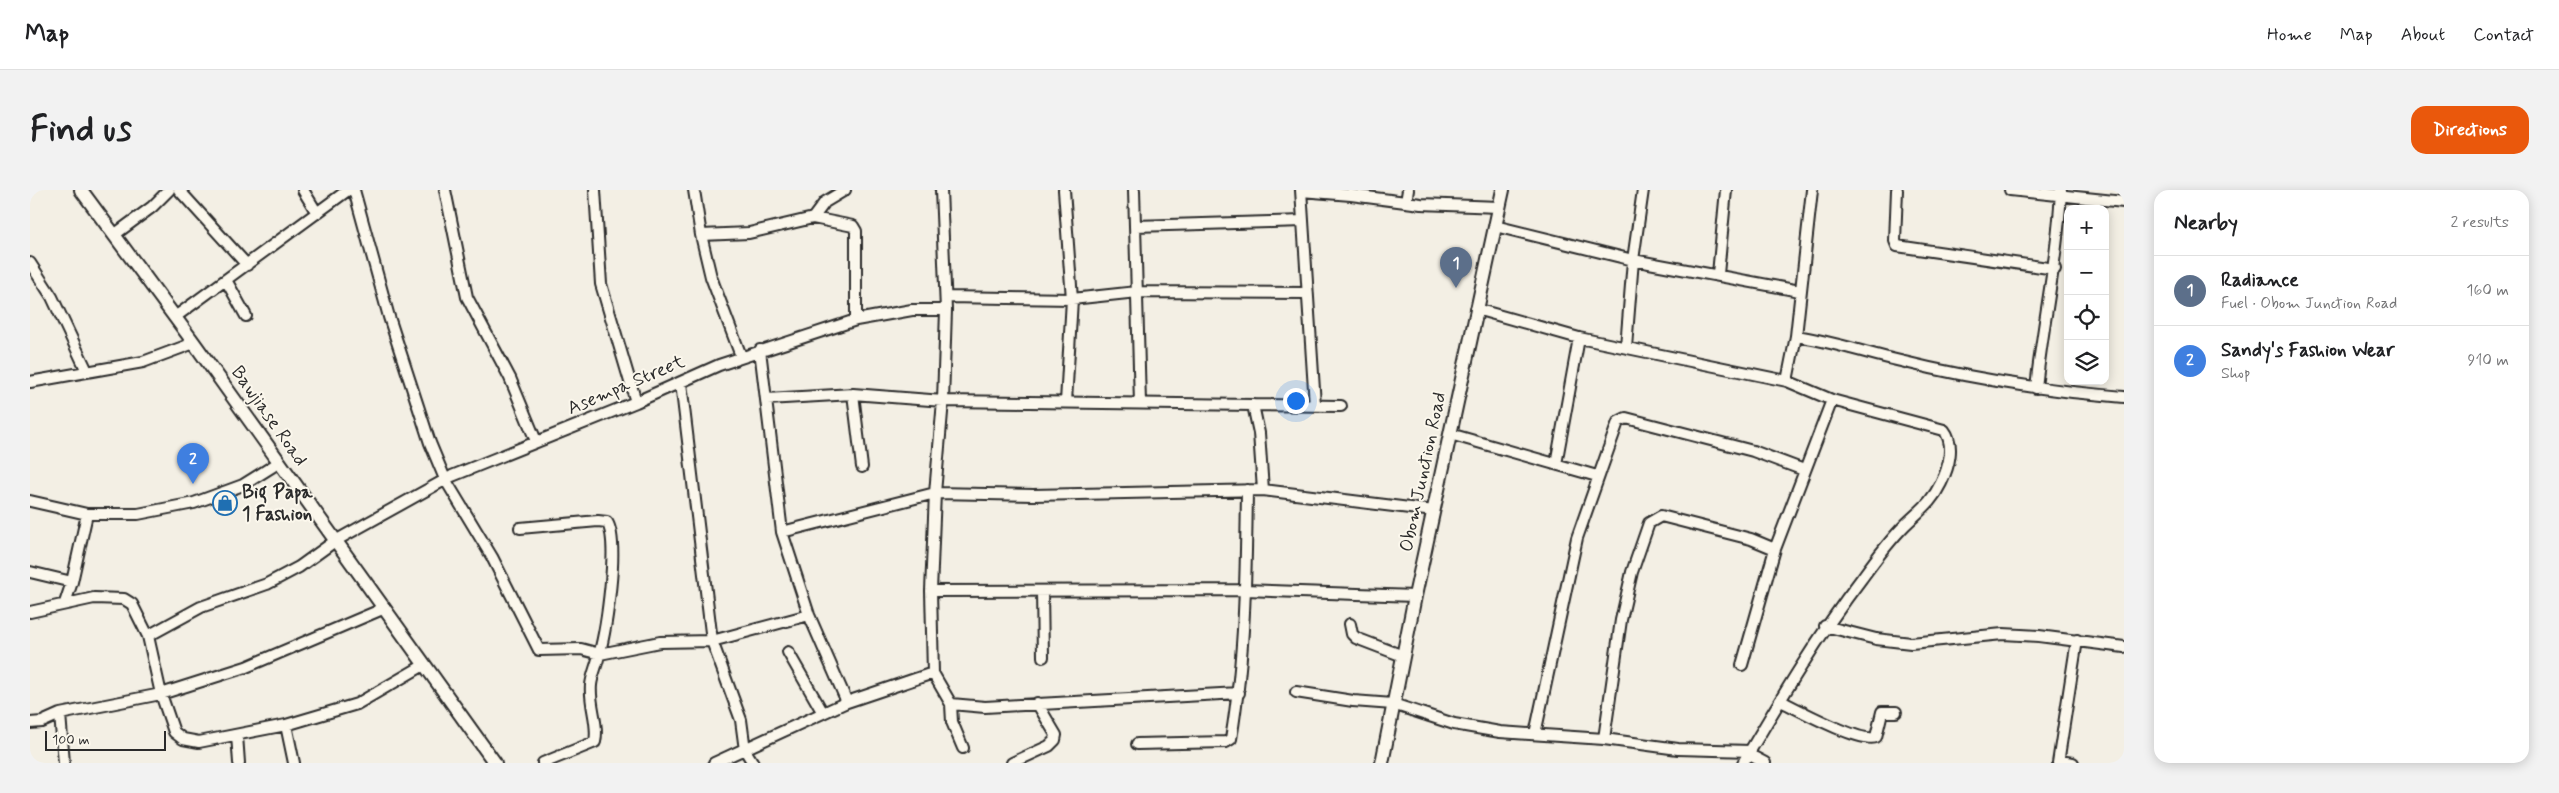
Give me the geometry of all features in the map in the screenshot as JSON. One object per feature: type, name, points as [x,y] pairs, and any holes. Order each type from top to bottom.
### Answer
[{"type":"main road","name":"Bawjiase Road","points":[[81,190],[194,343],[278,463],[385,608],[495,763]]},
{"type":"main road","name":"Obom Junction Road","points":[[1382,763],[1415,596],[1503,190]]},
{"type":"street","points":[[114,235],[152,207],[169,190]]},
{"type":"street","points":[[179,190],[247,265]]},
{"type":"street","points":[[303,190],[317,213]]},
{"type":"street","points":[[175,317],[348,190]]},
{"type":"street","points":[[354,190],[389,318],[430,443],[445,479],[492,557],[539,650],[581,649],[600,654],[660,642],[712,641],[809,616]]},
{"type":"street","points":[[445,190],[467,297],[510,378],[536,441]]},
{"type":"street","points":[[595,190],[601,284],[636,402]]},
{"type":"street","points":[[694,190],[701,235],[711,277],[741,356]]},
{"type":"street","points":[[812,218],[825,202],[845,190]]},
{"type":"street","points":[[941,190],[946,310],[943,401],[935,493],[931,591],[933,673],[951,704],[952,722],[963,748]]},
{"type":"street","points":[[1064,190],[1072,298],[1066,402]]},
{"type":"street","points":[[1134,190],[1140,403]]},
{"type":"street","points":[[1406,202],[1408,190]]},
{"type":"street","points":[[1626,347],[1633,260],[1643,190]]},
{"type":"street","points":[[1718,274],[1726,190]]},
{"type":"street","points":[[1787,382],[1796,336],[1812,190]]},
{"type":"street","points":[[1897,190],[1894,241],[1897,246],[2055,269]]},
{"type":"street","points":[[2010,190],[2061,193],[2124,202]]},
{"type":"street","points":[[1316,405],[1301,191],[1406,202],[1499,207]]},
{"type":"street","points":[[2036,388],[2043,326],[2055,269],[2061,193]]},
{"type":"street","points":[[701,235],[749,233],[812,218],[853,226],[856,231],[856,320]]},
{"type":"street","points":[[1135,226],[1302,221]]},
{"type":"street","points":[[1495,226],[1633,260],[1718,274],[1800,291]]},
{"type":"street","points":[[30,263],[52,297],[87,371]]},
{"type":"street","points":[[226,280],[246,316]]},
{"type":"street","points":[[946,298],[1072,298],[1137,292],[1307,293]]},
{"type":"street","points":[[1476,309],[1579,338],[1787,382],[1832,400],[1944,430],[1951,442],[1942,481],[1930,504],[1894,538],[1825,626],[1747,756]]},
{"type":"street","name":"Asempa Street","points":[[148,636],[202,607],[266,584],[299,567],[335,541],[445,479],[636,402],[741,356],[856,320],[912,310],[946,310]]},
{"type":"street","points":[[1796,336],[1834,342],[1901,361],[2036,388],[2124,397]]},
{"type":"street","points":[[1556,464],[1579,338]]},
{"type":"street","points":[[30,382],[143,362],[194,343]]},
{"type":"street","points":[[760,350],[782,532],[809,616],[846,702]]},
{"type":"street","points":[[681,383],[712,641],[741,720],[745,750],[752,763]]},
{"type":"street","points":[[767,400],[853,394],[943,401],[1341,406]]},
{"type":"street","points":[[853,394],[862,467]]},
{"type":"street","points":[[1742,665],[1775,549],[1832,400]]},
{"type":"street","points":[[1253,405],[1258,433],[1263,490]]},
{"type":"street","points":[[1535,734],[1576,538],[1618,422],[1626,418],[1753,451],[1804,470]]},
{"type":"street","points":[[1450,434],[1597,476]]},
{"type":"street","points":[[30,501],[87,514],[138,514],[194,503],[243,485],[278,463]]},
{"type":"street","points":[[1137,744],[1226,742],[1231,739],[1239,693],[1246,590],[1247,490]]},
{"type":"street","points":[[782,532],[935,493],[1033,496],[1263,490],[1434,511]]},
{"type":"street","points":[[65,603],[72,582],[87,514]]},
{"type":"street","points":[[1604,739],[1621,620],[1632,572],[1649,523],[1661,516],[1751,538],[1775,549]]},
{"type":"street","points":[[520,528],[598,521],[607,522],[612,529],[612,579],[600,654],[591,690],[590,704],[597,735],[595,742],[544,763]]},
{"type":"street","points":[[30,572],[72,582]]},
{"type":"street","points":[[931,591],[1246,590],[1415,596]]},
{"type":"street","points":[[1042,591],[1043,657]]},
{"type":"street","points":[[30,612],[94,598],[124,599],[132,604],[148,636],[161,694],[174,732],[183,739],[199,742],[286,725],[357,704],[424,665]]},
{"type":"street","points":[[30,723],[42,722],[60,714],[161,694],[246,667],[385,608]]},
{"type":"street","points":[[1350,624],[1352,634],[1356,638],[1403,656]]},
{"type":"street","points":[[1825,626],[1876,639],[1911,643],[2003,634],[2124,646]]},
{"type":"street","points":[[2072,763],[2059,762],[2077,640]]},
{"type":"street","points":[[788,652],[823,712]]},
{"type":"street","points":[[714,763],[846,702],[933,673]]},
{"type":"street","points":[[1296,692],[1353,701],[1393,704],[1454,724],[1500,732],[1604,739],[1678,750],[1747,756],[1765,763]]},
{"type":"street","points":[[951,704],[985,706],[1239,693]]},
{"type":"street","points":[[1781,701],[1836,728],[1870,739],[1876,737],[1882,712],[1896,712]]},
{"type":"street","points":[[1012,763],[1049,746],[1055,740],[1056,735],[1037,703]]},
{"type":"street","points":[[60,714],[64,763]]},
{"type":"street","points":[[286,725],[294,763]]},
{"type":"street","points":[[237,735],[239,763]]},
{"type":"place","name":"Radiance","points":[[1456,288]]},
{"type":"place","name":"Sandy's Fashion Wear","points":[[193,484]]},
{"type":"place","name":"Big Papa 1 Fashion","points":[[225,503]]}]
